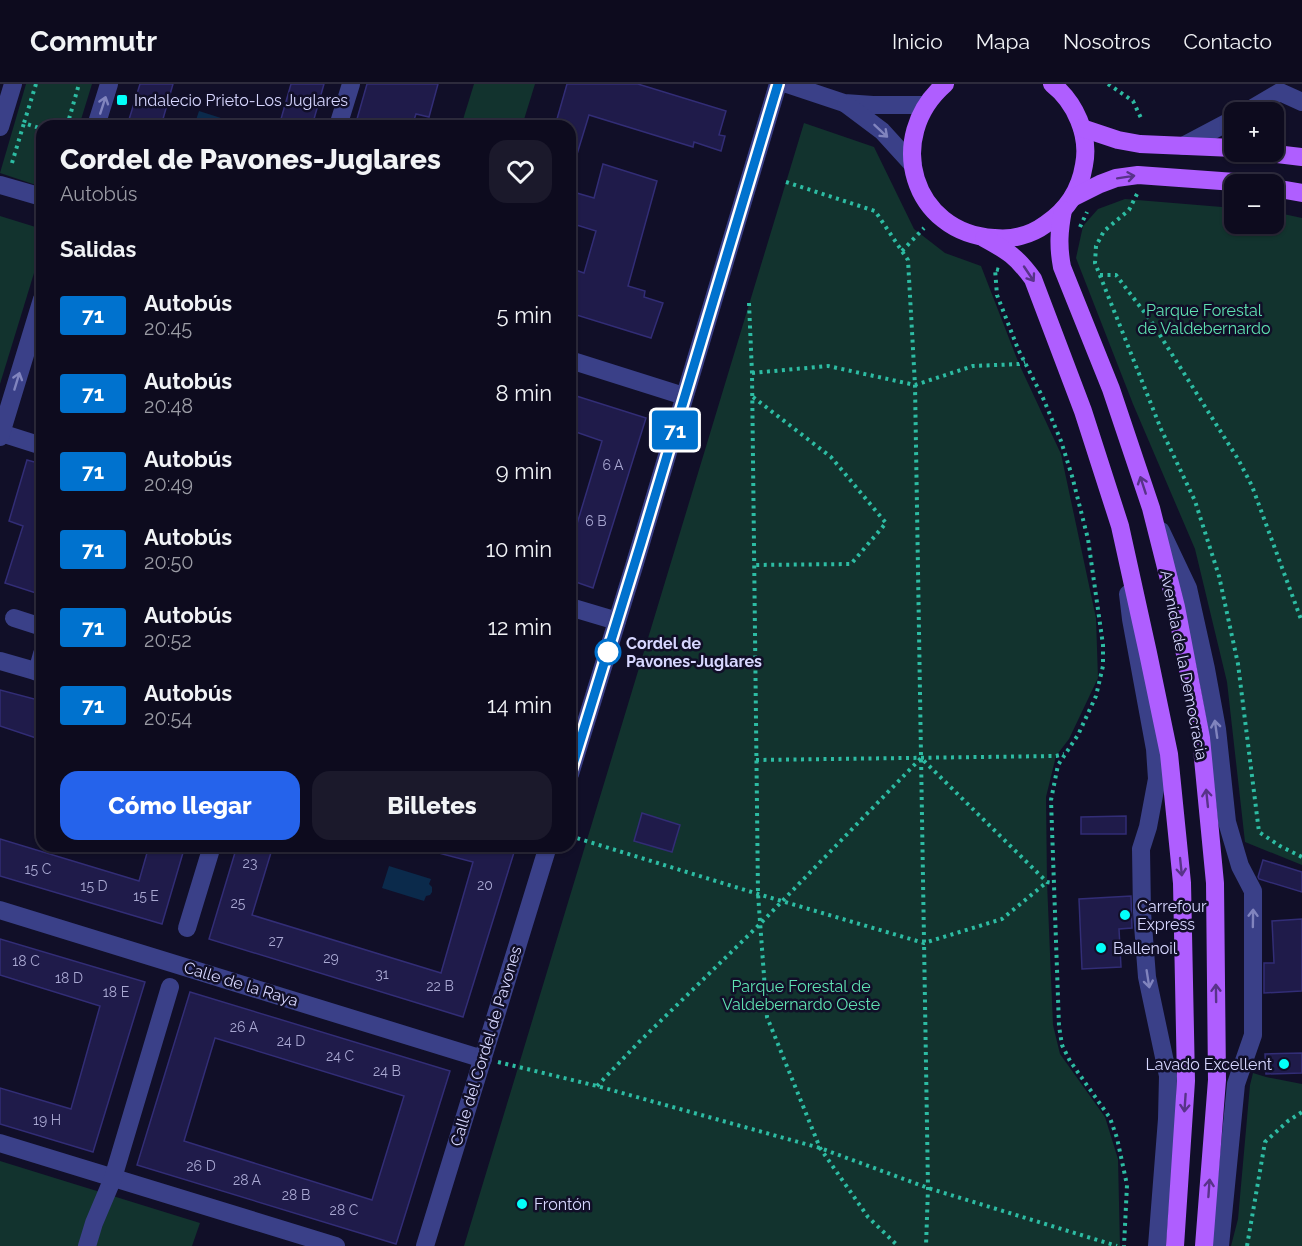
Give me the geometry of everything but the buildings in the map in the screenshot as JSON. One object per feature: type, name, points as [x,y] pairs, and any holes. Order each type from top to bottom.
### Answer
[{"type":"main road","points":[[1052,84],[1072,105],[1082,128],[1118,140],[1140,144],[1224,148]]},
{"type":"main road","points":[[936,91],[918,119],[913,135],[912,152],[916,178],[922,193],[947,222],[984,238],[1013,238],[1041,228],[1053,220],[1067,204],[1100,184],[1116,178],[1138,175],[1224,181]]},
{"type":"main road","name":"Avenida de la Democracia","points":[[1082,128],[1085,162],[1080,182],[1067,204],[1059,231],[1058,249],[1062,267],[1111,389],[1151,508],[1176,607],[1201,738],[1215,883],[1217,1080],[1204,1246]]},
{"type":"main road","points":[[1284,155],[1302,157]]},
{"type":"main road","points":[[1284,190],[1302,193]]},
{"type":"main road","name":"Avenida de la Democracia","points":[[984,238],[1009,252],[1034,279],[1083,411],[1120,526],[1168,754],[1182,883],[1186,1081],[1175,1246]]},
{"type":"street","points":[[0,127],[13,84]]},
{"type":"street","points":[[98,120],[109,84]]},
{"type":"street","points":[[340,120],[351,84]]},
{"type":"street","points":[[576,755],[778,84]]},
{"type":"street","points":[[787,84],[844,103],[873,105],[936,91]]},
{"type":"street","points":[[1263,102],[1280,92],[1302,102]]},
{"type":"street","points":[[844,103],[882,130],[913,165]]},
{"type":"street","points":[[1183,146],[1224,124]]},
{"type":"street","points":[[0,185],[36,195]]},
{"type":"street","points":[[36,318],[0,435],[36,444]]},
{"type":"street","points":[[576,362],[684,396]]},
{"type":"street","points":[[1151,508],[1188,588],[1217,729],[1227,822],[1240,866],[1253,891],[1253,1035],[1236,1084],[1220,1246]]},
{"type":"street","points":[[1120,526],[1131,619],[1153,739],[1157,779],[1148,827],[1141,849],[1142,912],[1147,977],[1168,1076],[1157,1246]]},
{"type":"street","points":[[576,608],[618,621]]},
{"type":"street","points":[[14,618],[36,625]]},
{"type":"street","points":[[0,661],[36,672]]},
{"type":"street","points":[[187,928],[210,852]]},
{"type":"street","name":"Calle del Cordel de Pavones","points":[[425,1246],[546,852]]},
{"type":"street","name":"Calle de la Raya","points":[[0,910],[483,1059]]},
{"type":"street","points":[[87,1246],[113,1178],[170,987]]},
{"type":"street","points":[[5,1144],[336,1246]]},
{"type":"path","points":[[12,163],[36,84]]},
{"type":"path","points":[[69,120],[80,84]]},
{"type":"path","points":[[1108,84],[1133,100],[1141,118]]},
{"type":"path","points":[[24,123],[36,127]]},
{"type":"path","points":[[786,182],[876,211],[908,260],[915,385],[928,1188],[926,1246]]},
{"type":"path","points":[[1131,194],[1137,194],[1130,210],[1104,231],[1096,246],[1095,263],[1161,429],[1195,501],[1219,576],[1238,664],[1259,832],[1302,857]]},
{"type":"path","points":[[1079,228],[1087,212],[1095,206]]},
{"type":"path","points":[[902,251],[924,228]]},
{"type":"path","points":[[995,269],[997,295],[1018,349],[1043,398],[1061,441],[1072,476],[1088,538],[1103,645],[1103,666],[1096,696],[1078,735],[1058,765],[1051,800],[1053,883],[1059,1026],[1062,1045],[1110,1118],[1117,1138],[1127,1185],[1124,1246]]},
{"type":"path","points":[[1100,274],[1116,275],[1151,321],[1238,459],[1252,486],[1302,622]]},
{"type":"path","points":[[749,303],[753,397],[758,894],[767,1017],[820,1148],[868,1217],[898,1246]]},
{"type":"path","points":[[752,373],[828,366],[915,385],[973,366],[1025,362]]},
{"type":"path","points":[[753,397],[831,458],[886,523],[851,564],[754,565]]},
{"type":"path","points":[[756,760],[1056,756],[1065,754]]},
{"type":"path","points":[[921,758],[1047,882],[1053,883]]},
{"type":"path","points":[[597,1086],[760,924],[921,758]]},
{"type":"path","points":[[576,838],[924,943],[1002,919],[1047,882]]},
{"type":"path","points":[[483,1059],[597,1086],[820,1148],[928,1188],[1117,1246]]},
{"type":"path","points":[[1247,1246],[1265,1142],[1288,1121],[1302,1112]]},
{"type":"green space","points":[[26,84],[92,84],[81,120],[36,120],[36,185],[0,173]]},
{"type":"green space","points":[[474,84],[535,84],[524,120],[463,120]]},
{"type":"green space","name":"Parque Forestal de Valdebernardo Oeste","points":[[804,123],[874,147],[914,229],[945,253],[981,266],[1019,364],[1061,454],[1096,618],[1098,678],[1069,739],[1056,756],[1046,797],[1053,1025],[1060,1054],[1105,1117],[1118,1159],[1120,1246],[464,1246]]},
{"type":"green space","name":"Parque Forestal de Valdebernardo","points":[[1125,199],[1224,207],[1224,234],[1284,234],[1284,214],[1302,218],[1302,865],[1245,842],[1227,682],[1195,549],[1133,404],[1076,258],[1083,226],[1098,209]]},
{"type":"green space","points":[[0,216],[36,227],[36,267],[0,384]]},
{"type":"green space","points":[[1253,1073],[1302,1084],[1302,1246],[1231,1246],[1238,1219]]},
{"type":"green space","points":[[0,1161],[200,1223],[192,1246],[0,1246]]},
{"type":"water","points":[[199,111],[227,120],[196,120]]},
{"type":"water","points":[[389,866],[431,879],[429,884],[432,892],[426,896],[424,901],[382,888]]},
{"type":"bus line","name":"71","points":[[576,754],[778,84]]},
{"type":"place","name":"Indalecio Prieto-Los Juglares","points":[[122,100]]},
{"type":"place","name":"Cordel de Pavones-Juglares","points":[[608,652]]},
{"type":"place","name":"Carrefour Express","points":[[1125,915]]},
{"type":"place","name":"Ballenoil","points":[[1101,948]]},
{"type":"place","name":"Lavado Excellent","points":[[1284,1064]]},
{"type":"place","name":"Frontón","points":[[522,1204]]}]
